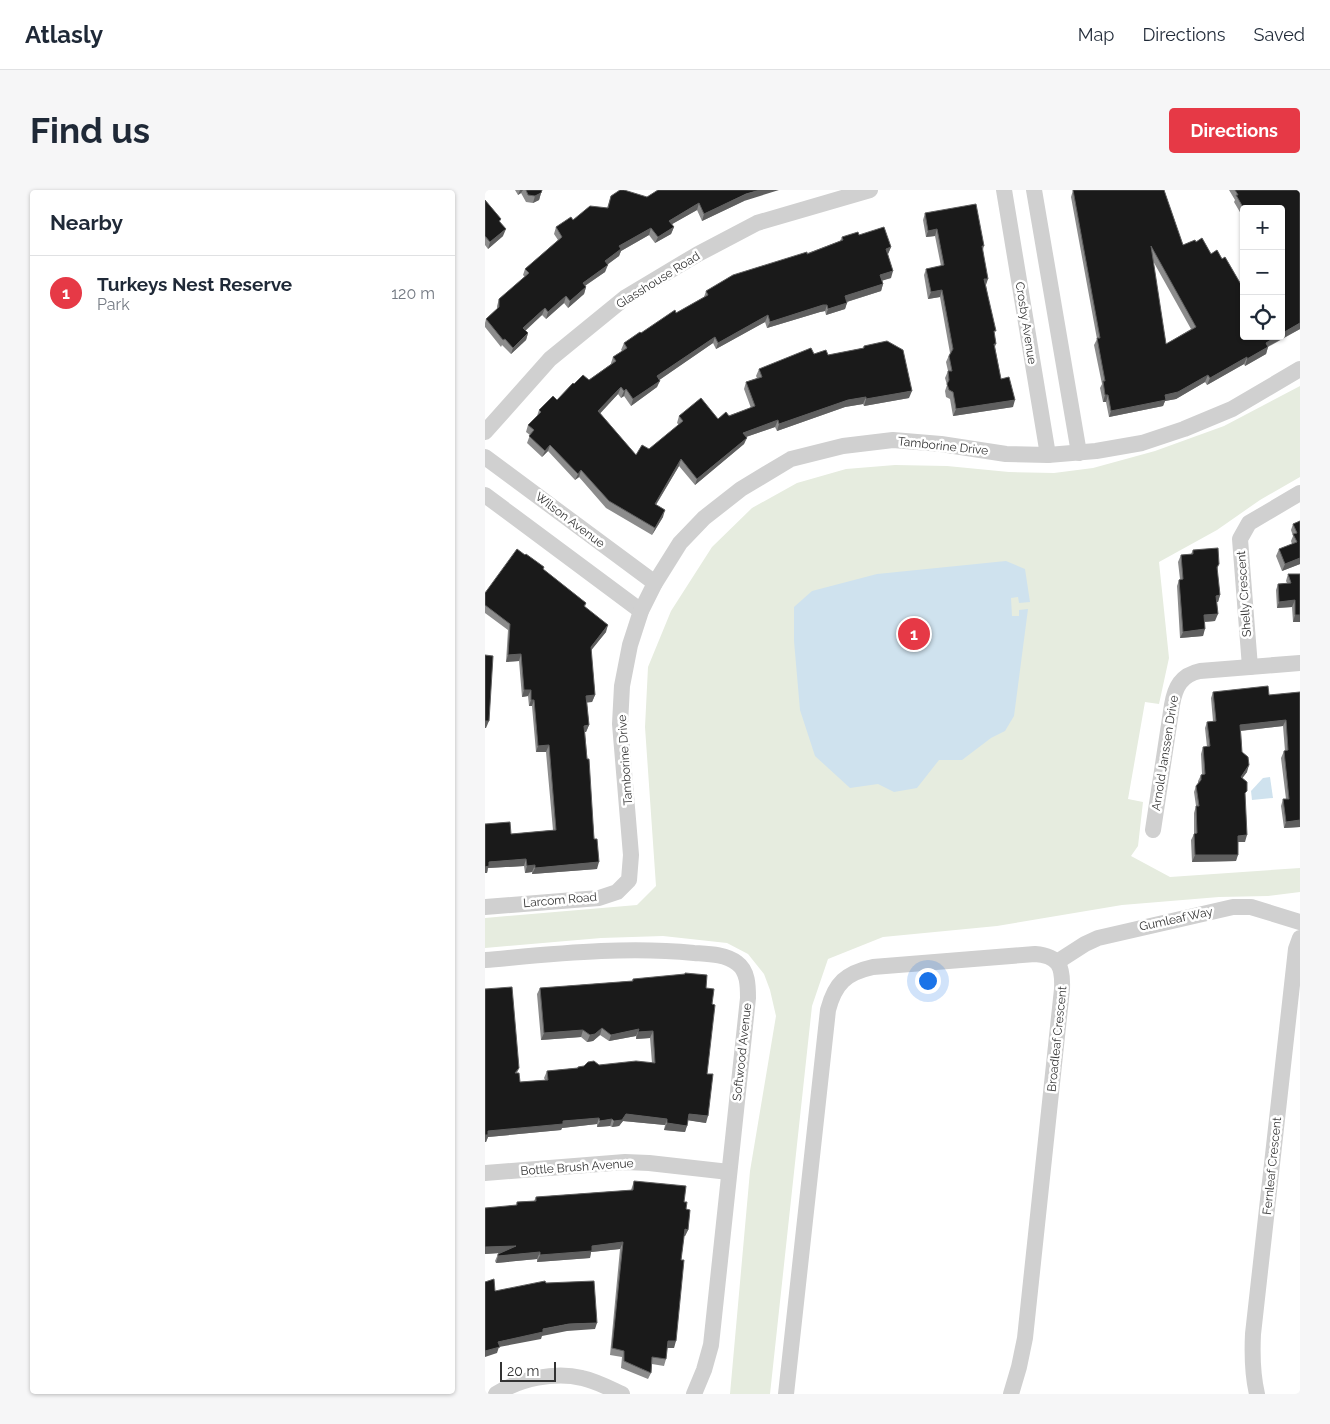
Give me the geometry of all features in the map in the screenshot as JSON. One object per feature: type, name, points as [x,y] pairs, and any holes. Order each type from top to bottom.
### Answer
[{"type":"street","name":"Glasshouse Road","points":[[485,432],[550,359],[626,297],[698,254],[757,223],[870,190]]},
{"type":"street","name":"Crosby Avenue","points":[[1004,190],[1048,456]]},
{"type":"street","points":[[1034,190],[1079,453]]},
{"type":"street","name":"Tamborine Drive","points":[[629,880],[631,855],[620,724],[621,695],[630,645],[641,611],[655,583],[680,543],[704,518],[741,489],[791,459],[843,446],[893,440],[941,444],[1006,454],[1048,456],[1142,443],[1184,429],[1231,409],[1300,369]]},
{"type":"street","name":"Wilson Avenue","points":[[485,457],[655,583]]},
{"type":"street","name":"Shelly Crescent","points":[[1250,667],[1240,539],[1249,523],[1300,493]]},
{"type":"street","points":[[485,495],[641,611]]},
{"type":"street","name":"Arnold Janssen Drive","points":[[1153,830],[1170,712],[1176,687],[1180,680],[1192,672],[1300,663]]},
{"type":"street","name":"Larcom Road","points":[[485,907],[599,898],[617,892],[629,880]]},
{"type":"street","name":"Gumleaf Way","points":[[1057,962],[1098,938],[1233,907],[1251,907],[1300,922]]},
{"type":"street","name":"Fernleaf Crescent","points":[[1257,1394],[1251,1356],[1253,1334],[1296,949],[1300,938]]},
{"type":"street","name":"Softwood Avenue","points":[[485,960],[603,950],[665,950],[722,956],[739,964],[745,973],[748,998],[711,1345],[695,1394]]},
{"type":"street","points":[[786,1394],[828,1010],[832,995],[840,983],[849,976],[860,970],[873,967],[1035,954],[1044,954],[1057,962]]},
{"type":"street","name":"Broadleaf Crescent","points":[[1011,1394],[1021,1360],[1030,1297],[1063,988],[1061,968],[1057,962]]},
{"type":"street","name":"Bottle Brush Avenue","points":[[485,1173],[625,1162],[729,1172]]},
{"type":"street","points":[[495,1394],[531,1379],[554,1376],[581,1378],[622,1394]]},
{"type":"shaded area","points":[[1300,386],[1300,477],[1260,500],[1217,530],[1159,562],[1169,658],[1159,704],[1145,702],[1128,799],[1143,802],[1138,846],[1131,856],[1170,877],[1300,868],[1300,892],[1268,896],[1219,897],[1122,905],[997,926],[883,937],[828,959],[812,1006],[770,1394],[730,1394],[750,1171],[776,1016],[764,974],[748,954],[727,943],[663,936],[601,938],[485,948],[485,918],[637,905],[656,886],[645,727],[648,667],[671,611],[712,547],[752,508],[797,483],[846,469],[895,465],[947,466],[1009,472],[1054,473],[1093,468],[1155,451],[1224,426]]},
{"type":"water","points":[[1006,561],[1025,569],[1030,602],[1019,603],[1018,597],[1011,598],[1012,616],[1019,616],[1019,610],[1028,609],[1014,716],[1005,731],[991,738],[962,760],[939,760],[917,788],[894,792],[878,784],[850,788],[815,756],[800,710],[794,641],[794,607],[812,591],[877,574]]},
{"type":"water","points":[[1270,777],[1273,798],[1252,800],[1251,791],[1263,778]]},
{"type":"building","points":[[526,190],[542,190],[541,193],[535,196],[528,195]]},
{"type":"building","points":[[620,190],[647,197],[658,190],[760,190],[746,194],[704,214],[699,203],[669,221],[674,227],[658,237],[651,228],[619,246],[621,249],[605,261],[608,265],[583,283],[586,287],[570,301],[566,296],[548,312],[545,308],[523,328],[528,333],[513,348],[505,339],[503,340],[486,319],[499,307],[499,299],[529,273],[525,269],[562,237],[556,227],[571,217],[573,220],[590,206],[608,208],[611,196]]},
{"type":"building","points":[[1073,190],[1164,190],[1183,245],[1195,240],[1196,242],[1202,238],[1211,254],[1217,250],[1222,259],[1225,257],[1240,283],[1240,340],[1271,340],[1266,343],[1268,347],[1247,359],[1247,357],[1210,378],[1208,375],[1178,392],[1165,395],[1166,400],[1111,411],[1108,395],[1105,395],[1103,381],[1105,381],[1097,338],[1100,338]],"holes":[[[1151,246],[1196,327],[1166,344]]]},
{"type":"building","points":[[1235,190],[1300,190],[1300,323],[1285,332],[1285,205],[1242,205],[1236,195],[1238,195]]},
{"type":"building","points":[[485,200],[501,219],[499,221],[506,229],[490,242],[485,236]]},
{"type":"building","points":[[976,204],[988,279],[984,279],[996,331],[994,331],[996,344],[994,344],[1001,379],[1009,377],[1015,400],[956,409],[953,392],[949,390],[947,384],[949,380],[948,371],[952,371],[949,356],[953,349],[942,290],[931,292],[926,269],[944,265],[937,229],[928,231],[925,213]]},
{"type":"building","points":[[884,227],[891,247],[886,249],[893,271],[880,275],[883,284],[845,296],[847,303],[828,309],[827,305],[823,305],[770,322],[768,315],[718,343],[715,337],[657,376],[660,381],[633,399],[626,389],[624,391],[621,387],[598,411],[636,455],[642,445],[649,449],[683,421],[679,416],[701,398],[718,419],[726,412],[729,416],[755,406],[746,382],[762,377],[759,369],[811,348],[814,354],[826,350],[828,355],[864,348],[864,346],[887,341],[903,350],[912,391],[866,399],[866,397],[848,400],[779,424],[778,420],[743,433],[747,438],[697,479],[681,459],[655,504],[665,510],[655,528],[609,501],[581,470],[578,474],[550,445],[545,451],[529,436],[534,430],[528,425],[553,396],[557,400],[583,375],[589,380],[616,361],[613,357],[627,348],[624,343],[675,310],[676,313],[708,295],[706,291],[733,275],[807,252],[807,254],[843,240],[842,237],[858,232],[859,235]]},
{"type":"building","points":[[1300,521],[1300,558],[1285,564],[1279,549],[1297,542],[1293,534],[1297,533],[1293,524]]},
{"type":"building","points":[[1218,548],[1219,564],[1217,567],[1220,595],[1216,596],[1218,614],[1204,615],[1205,629],[1183,632],[1179,580],[1183,579],[1181,555],[1193,554],[1193,550]]},
{"type":"building","points":[[517,549],[544,567],[543,569],[586,603],[584,606],[608,625],[591,647],[595,695],[586,696],[589,725],[584,726],[587,759],[589,759],[594,839],[597,839],[599,862],[535,868],[535,865],[527,866],[526,859],[489,862],[489,866],[485,867],[485,824],[510,822],[511,834],[556,830],[549,745],[538,746],[534,700],[531,700],[531,690],[524,690],[521,654],[508,655],[510,624],[485,605],[485,593]]},
{"type":"building","points":[[1288,574],[1300,574],[1300,615],[1295,615],[1295,600],[1279,602],[1278,584],[1291,583]]},
{"type":"building","points":[[485,655],[493,656],[489,721],[485,721]]},
{"type":"building","points":[[1268,686],[1269,695],[1300,692],[1300,820],[1286,822],[1283,799],[1289,799],[1284,751],[1288,750],[1286,720],[1240,725],[1242,752],[1248,757],[1249,765],[1241,777],[1247,782],[1247,791],[1245,793],[1247,835],[1238,836],[1238,855],[1195,855],[1194,834],[1197,833],[1196,806],[1199,806],[1196,786],[1201,780],[1201,775],[1205,774],[1203,747],[1210,746],[1207,722],[1216,721],[1213,692]]},
{"type":"building","points":[[685,973],[707,975],[706,988],[714,989],[712,1004],[715,1005],[707,1074],[713,1074],[708,1116],[689,1114],[687,1126],[667,1123],[667,1119],[626,1114],[622,1120],[600,1121],[599,1118],[563,1121],[563,1124],[488,1131],[488,1135],[485,1135],[485,989],[512,987],[519,1068],[515,1073],[519,1073],[520,1082],[548,1080],[547,1071],[578,1068],[594,1061],[599,1065],[636,1061],[655,1063],[653,1031],[638,1032],[639,1029],[611,1035],[602,1028],[595,1034],[590,1035],[583,1030],[544,1033],[540,988],[633,981],[633,979]]},
{"type":"building","points":[[634,1181],[686,1186],[684,1202],[687,1202],[686,1209],[690,1210],[688,1230],[685,1229],[681,1260],[684,1260],[676,1341],[668,1341],[666,1359],[652,1357],[651,1373],[624,1361],[624,1351],[612,1348],[623,1242],[592,1246],[592,1251],[540,1255],[540,1252],[498,1256],[498,1254],[516,1246],[485,1247],[485,1208],[517,1205],[517,1202],[536,1201],[536,1197],[633,1190]]},
{"type":"building","points":[[494,1279],[495,1291],[545,1281],[546,1283],[594,1281],[597,1323],[569,1324],[543,1329],[543,1332],[498,1342],[500,1347],[485,1351],[485,1282]]},
{"type":"place","name":"Turkeys Nest Reserve","points":[[914,634]]}]
